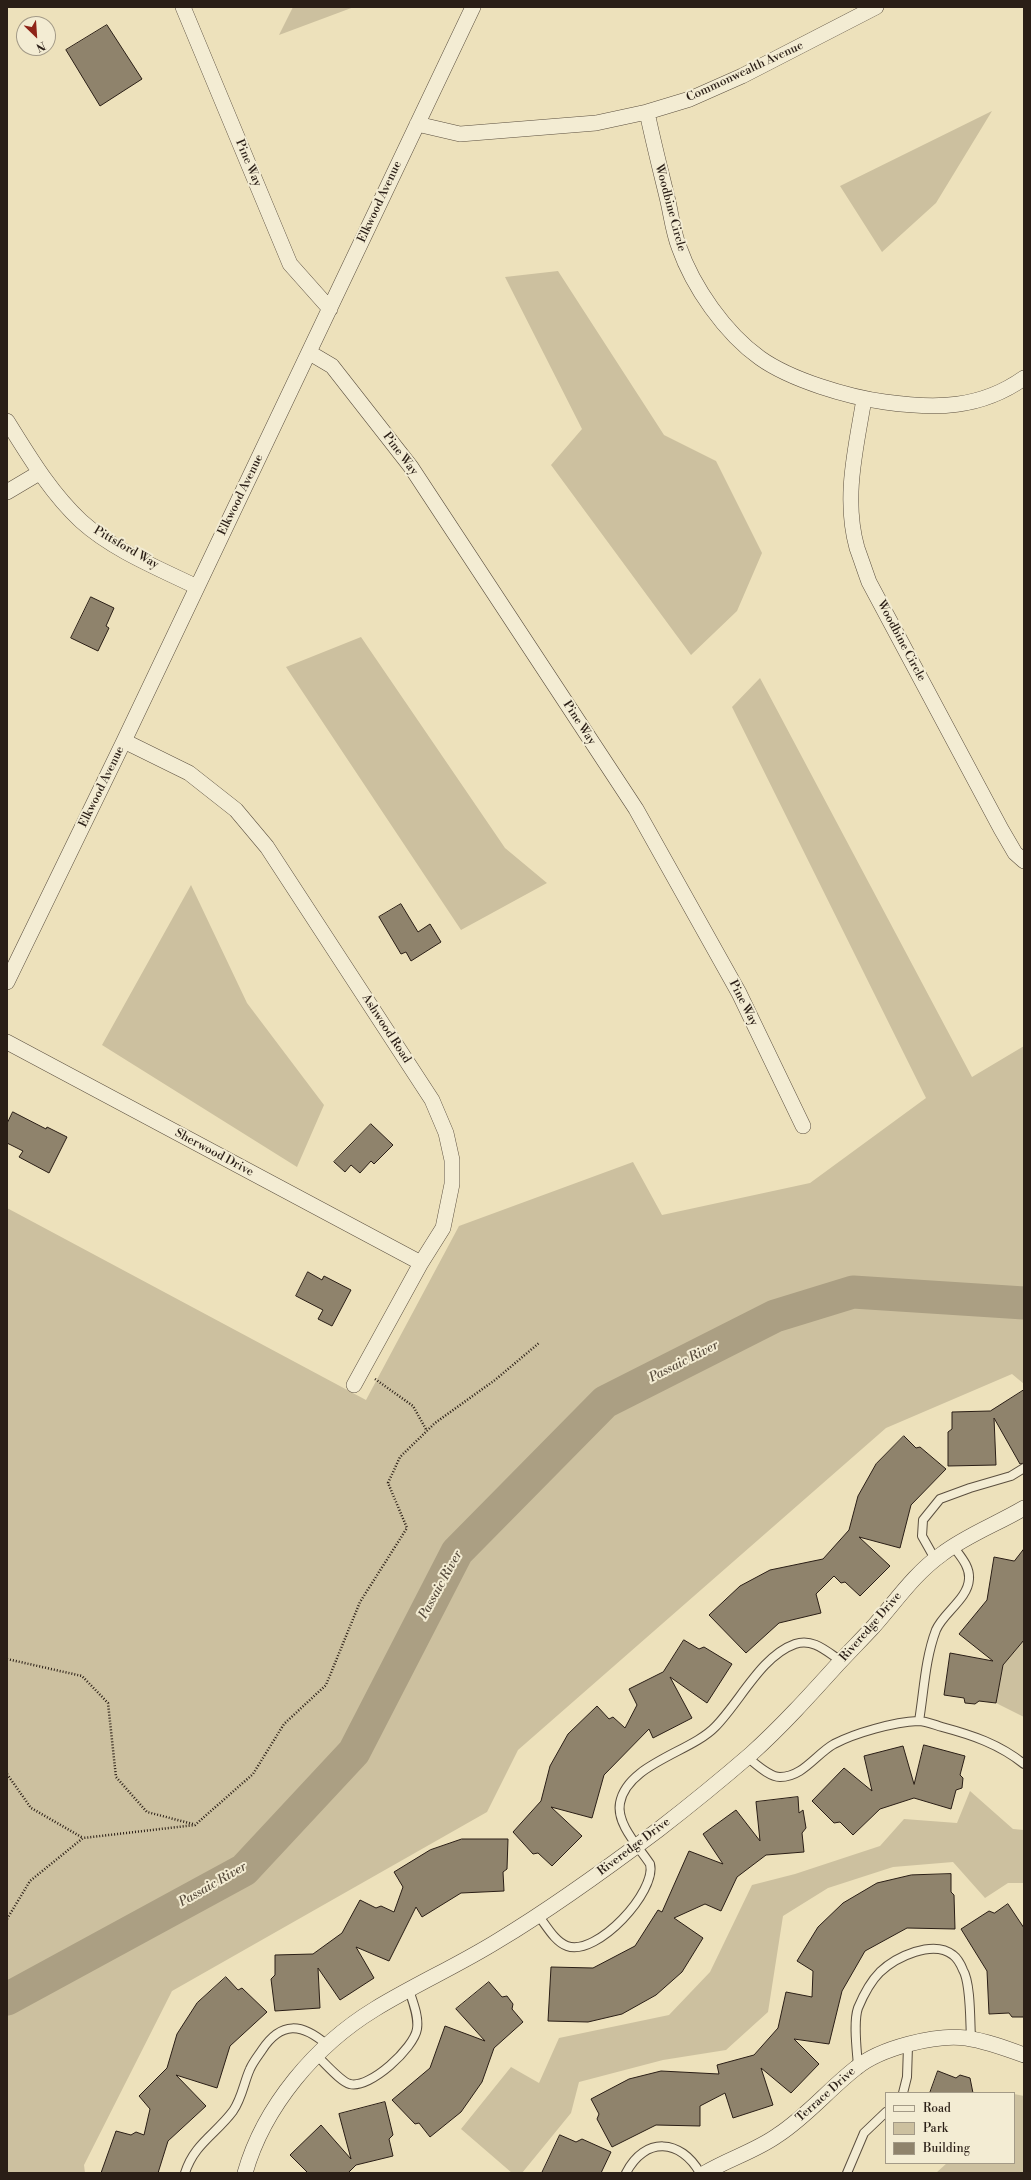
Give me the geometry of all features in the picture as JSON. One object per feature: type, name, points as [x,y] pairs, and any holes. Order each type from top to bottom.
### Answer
[{"type":"street","name":"Pine Way","points":[[184,7],[290,264],[330,309]]},
{"type":"street","name":"Elkwood Avenue","points":[[7,982],[310,353],[473,7]]},
{"type":"street","name":"Commonwealth Avenue","points":[[417,124],[460,134],[596,123],[647,112],[690,99],[742,76],[876,7]]},
{"type":"street","name":"Woodbine Circle","points":[[647,112],[678,246],[693,280],[735,336],[760,358],[815,384],[864,399],[927,407],[957,405],[986,398],[1009,388],[1024,378]]},
{"type":"street","name":"Pine Way","points":[[310,353],[332,366],[411,467],[636,809],[739,993],[803,1126]]},
{"type":"street","name":"Woodbine Circle","points":[[864,399],[856,444],[851,493],[857,546],[873,589],[1001,829],[1015,853],[1024,861]]},
{"type":"street","name":"Pittsford Way","points":[[7,421],[39,474],[81,521],[102,537],[133,555],[197,587]]},
{"type":"street","points":[[7,492],[39,474]]},
{"type":"street","name":"Ashwood Road","points":[[124,741],[189,773],[236,810],[267,847],[432,1100],[446,1133],[452,1160],[452,1184],[443,1228],[421,1263],[354,1385]]},
{"type":"street","name":"Sherwood Drive","points":[[7,1042],[421,1263]]},
{"type":"street","name":"Riveredge Drive","points":[[245,2173],[251,2153],[262,2131],[294,2082],[327,2045],[375,2009],[498,1941],[571,1894],[638,1845],[747,1757],[798,1707],[910,1582],[935,1559],[953,1546],[1024,1508]]},
{"type":"street","name":"Terrace Drive","points":[[705,2173],[777,2136],[804,2117],[830,2090],[858,2066],[877,2056],[908,2046],[946,2037],[985,2042],[1024,2055]]},
{"type":"lane","points":[[935,1559],[922,1536],[923,1520],[940,1499],[970,1488],[1011,1476],[1024,1468]]},
{"type":"lane","points":[[919,1721],[929,1650],[937,1628],[963,1594],[969,1580],[968,1568],[953,1546]]},
{"type":"lane","points":[[538,1915],[560,1942],[574,1948],[590,1944],[614,1928],[628,1913],[650,1876],[650,1864],[619,1815],[620,1802],[626,1788],[643,1771],[715,1727],[730,1706],[779,1652],[794,1644],[807,1642],[818,1645],[841,1660]]},
{"type":"lane","points":[[747,1757],[766,1772],[780,1778],[798,1773],[833,1745],[840,1742],[866,1732],[919,1721],[969,1734],[989,1742],[1011,1754],[1024,1764]]},
{"type":"lane","points":[[858,2066],[858,2010],[865,1994],[880,1972],[899,1958],[917,1950],[937,1949],[952,1954],[964,1971],[968,1992],[971,2039]]},
{"type":"lane","points":[[317,2056],[347,2083],[357,2084],[374,2078],[410,2044],[415,2036],[418,2027],[410,1990]]},
{"type":"lane","points":[[185,2173],[195,2151],[234,2110],[251,2067],[269,2040],[278,2032],[290,2028],[300,2028],[310,2032],[327,2045]]},
{"type":"lane","points":[[903,2092],[907,2077],[908,2046]]},
{"type":"lane","points":[[847,2173],[864,2133],[885,2113]]},
{"type":"lane","points":[[626,2173],[638,2156],[660,2146],[674,2147],[685,2153],[694,2162],[700,2173]]},
{"type":"path","points":[[7,1919],[30,1882],[84,1838],[195,1825],[253,1774],[284,1724],[326,1685],[360,1602],[407,1528],[388,1483],[400,1457],[426,1431],[495,1380],[538,1343]]},
{"type":"path","points":[[362,1371],[413,1406],[426,1431]]},
{"type":"path","points":[[7,1659],[82,1676],[108,1703],[116,1778],[147,1812],[195,1825]]},
{"type":"path","points":[[7,1774],[31,1808],[84,1838]]},
{"type":"green space","points":[[293,7],[354,7],[279,35]]},
{"type":"green space","points":[[992,111],[936,203],[882,252],[840,186]]},
{"type":"green space","points":[[558,271],[664,435],[716,461],[762,553],[737,611],[691,655],[551,465],[582,429],[505,277]]},
{"type":"green space","points":[[361,637],[505,848],[547,883],[461,930],[286,667]]},
{"type":"green space","points":[[760,678],[972,1077],[1024,1046],[1024,1384],[1012,1374],[886,1428],[518,1750],[487,1812],[172,1991],[84,2165],[85,2173],[7,2173],[7,1208],[366,1400],[459,1226],[633,1162],[662,1215],[810,1183],[926,1098],[732,707]]},
{"type":"green space","points":[[191,885],[247,1003],[324,1105],[297,1167],[102,1045]]},
{"type":"green space","points":[[1024,1640],[1024,1717],[996,1703],[1003,1665]]},
{"type":"green space","points":[[970,1791],[1013,1829],[1024,1830],[1024,1883],[1008,1883],[985,1898],[953,1862],[893,1867],[828,1888],[783,1916],[768,2012],[726,2050],[663,2060],[579,2082],[571,2113],[522,2173],[512,2173],[461,2129],[511,2067],[539,2083],[559,2038],[669,2015],[710,1972],[752,1885],[795,1874],[880,1846],[904,1819],[957,1823]]},
{"type":"green space","points":[[1015,2094],[1024,2096],[1024,2173],[936,2173],[946,2164],[1015,2164]]},
{"type":"building","points":[[107,25],[142,79],[100,106],[66,50]]},
{"type":"building","points":[[91,597],[114,608],[106,626],[109,628],[98,651],[71,638]]},
{"type":"building","points":[[401,904],[418,932],[430,924],[441,942],[411,961],[406,952],[401,954],[379,917]]},
{"type":"building","points":[[13,1112],[46,1129],[47,1127],[67,1137],[49,1173],[19,1157],[23,1151],[7,1143],[7,1124]]},
{"type":"building","points":[[371,1124],[393,1145],[374,1164],[371,1161],[360,1173],[351,1165],[345,1172],[334,1162]]},
{"type":"building","points":[[308,1272],[322,1280],[324,1276],[351,1290],[332,1326],[318,1319],[323,1310],[296,1296]]},
{"type":"building","points":[[1024,1390],[1024,1463],[1020,1464],[994,1418],[996,1465],[948,1466],[948,1432],[952,1429],[952,1412],[990,1411]]},
{"type":"building","points":[[904,1436],[916,1448],[920,1447],[946,1469],[911,1505],[900,1548],[859,1537],[890,1566],[860,1596],[845,1582],[841,1583],[834,1576],[816,1594],[821,1613],[779,1623],[746,1653],[709,1615],[740,1586],[770,1570],[823,1559],[849,1530],[858,1496],[876,1464]]},
{"type":"building","points":[[1024,1549],[1024,1640],[1003,1665],[996,1703],[979,1701],[975,1704],[965,1703],[964,1698],[944,1695],[950,1653],[993,1661],[959,1634],[987,1600],[994,1557],[1014,1561]]},
{"type":"building","points":[[684,1640],[699,1649],[704,1647],[732,1664],[707,1703],[670,1677],[692,1718],[653,1738],[649,1729],[604,1775],[592,1818],[551,1807],[582,1836],[552,1866],[538,1853],[533,1854],[513,1832],[541,1801],[550,1766],[568,1734],[597,1706],[609,1719],[613,1717],[625,1728],[637,1705],[629,1689],[663,1672]]},
{"type":"building","points":[[924,1745],[965,1756],[960,1775],[963,1778],[962,1788],[956,1790],[951,1809],[914,1798],[880,1809],[853,1835],[840,1822],[834,1823],[812,1801],[844,1768],[872,1791],[864,1756],[903,1746],[914,1784]]},
{"type":"building","points":[[798,1797],[799,1813],[803,1810],[806,1828],[802,1833],[804,1852],[766,1855],[737,1877],[721,1911],[705,1904],[674,1918],[703,1938],[682,1972],[656,1995],[622,2014],[588,2022],[548,2021],[551,1967],[593,1968],[635,1946],[658,1910],[662,1912],[689,1851],[723,1864],[703,1834],[736,1810],[760,1841],[756,1802]]},
{"type":"building","points":[[462,1839],[508,1839],[507,1869],[503,1872],[504,1891],[461,1893],[422,1917],[416,1907],[389,1961],[356,1947],[374,1978],[340,2000],[318,1968],[320,2008],[275,2011],[271,1979],[275,1975],[275,1955],[313,1954],[342,1933],[360,1900],[376,1908],[381,1906],[394,1912],[403,1887],[394,1872],[430,1850]]},
{"type":"building","points":[[951,1874],[951,1892],[954,1895],[955,1929],[907,1928],[865,1951],[842,1991],[829,2044],[794,2039],[819,2064],[791,2093],[761,2068],[773,2105],[733,2118],[725,2093],[700,2106],[700,2126],[656,2125],[612,2147],[597,2119],[599,2114],[591,2099],[629,2079],[661,2071],[719,2074],[717,2065],[754,2055],[778,2028],[786,1992],[812,1997],[813,1971],[797,1961],[818,1927],[843,1903],[877,1883],[911,1875]]},
{"type":"building","points":[[1008,1904],[1024,1928],[1024,2017],[1012,2017],[1009,2013],[989,2014],[987,1971],[961,1929],[989,1911],[994,1913]]},
{"type":"building","points":[[226,1977],[238,1990],[242,1988],[267,2012],[230,2046],[217,2088],[176,2075],[206,2106],[168,2141],[158,2173],[101,2173],[116,2131],[131,2135],[136,2132],[144,2135],[150,2109],[139,2096],[167,2068],[177,2034],[197,2003]]},
{"type":"building","points":[[489,1982],[502,1997],[507,1996],[513,2004],[512,2009],[523,2022],[494,2048],[482,2082],[461,2112],[430,2137],[419,2123],[415,2124],[392,2100],[430,2068],[445,2026],[485,2041],[456,2009]]},
{"type":"building","points":[[938,2071],[956,2078],[960,2075],[970,2078],[973,2092],[930,2092]]},
{"type":"building","points":[[385,2102],[393,2135],[389,2139],[393,2156],[356,2165],[348,2173],[308,2173],[290,2155],[321,2125],[351,2159],[339,2114]]},
{"type":"building","points":[[560,2135],[576,2142],[582,2139],[611,2152],[601,2173],[542,2173]]},
{"type":"waterway","name":"Passaic River","points":[[7,1999],[244,1870],[354,1752],[457,1552],[605,1402],[775,1316],[853,1292],[1024,1303]]}]
